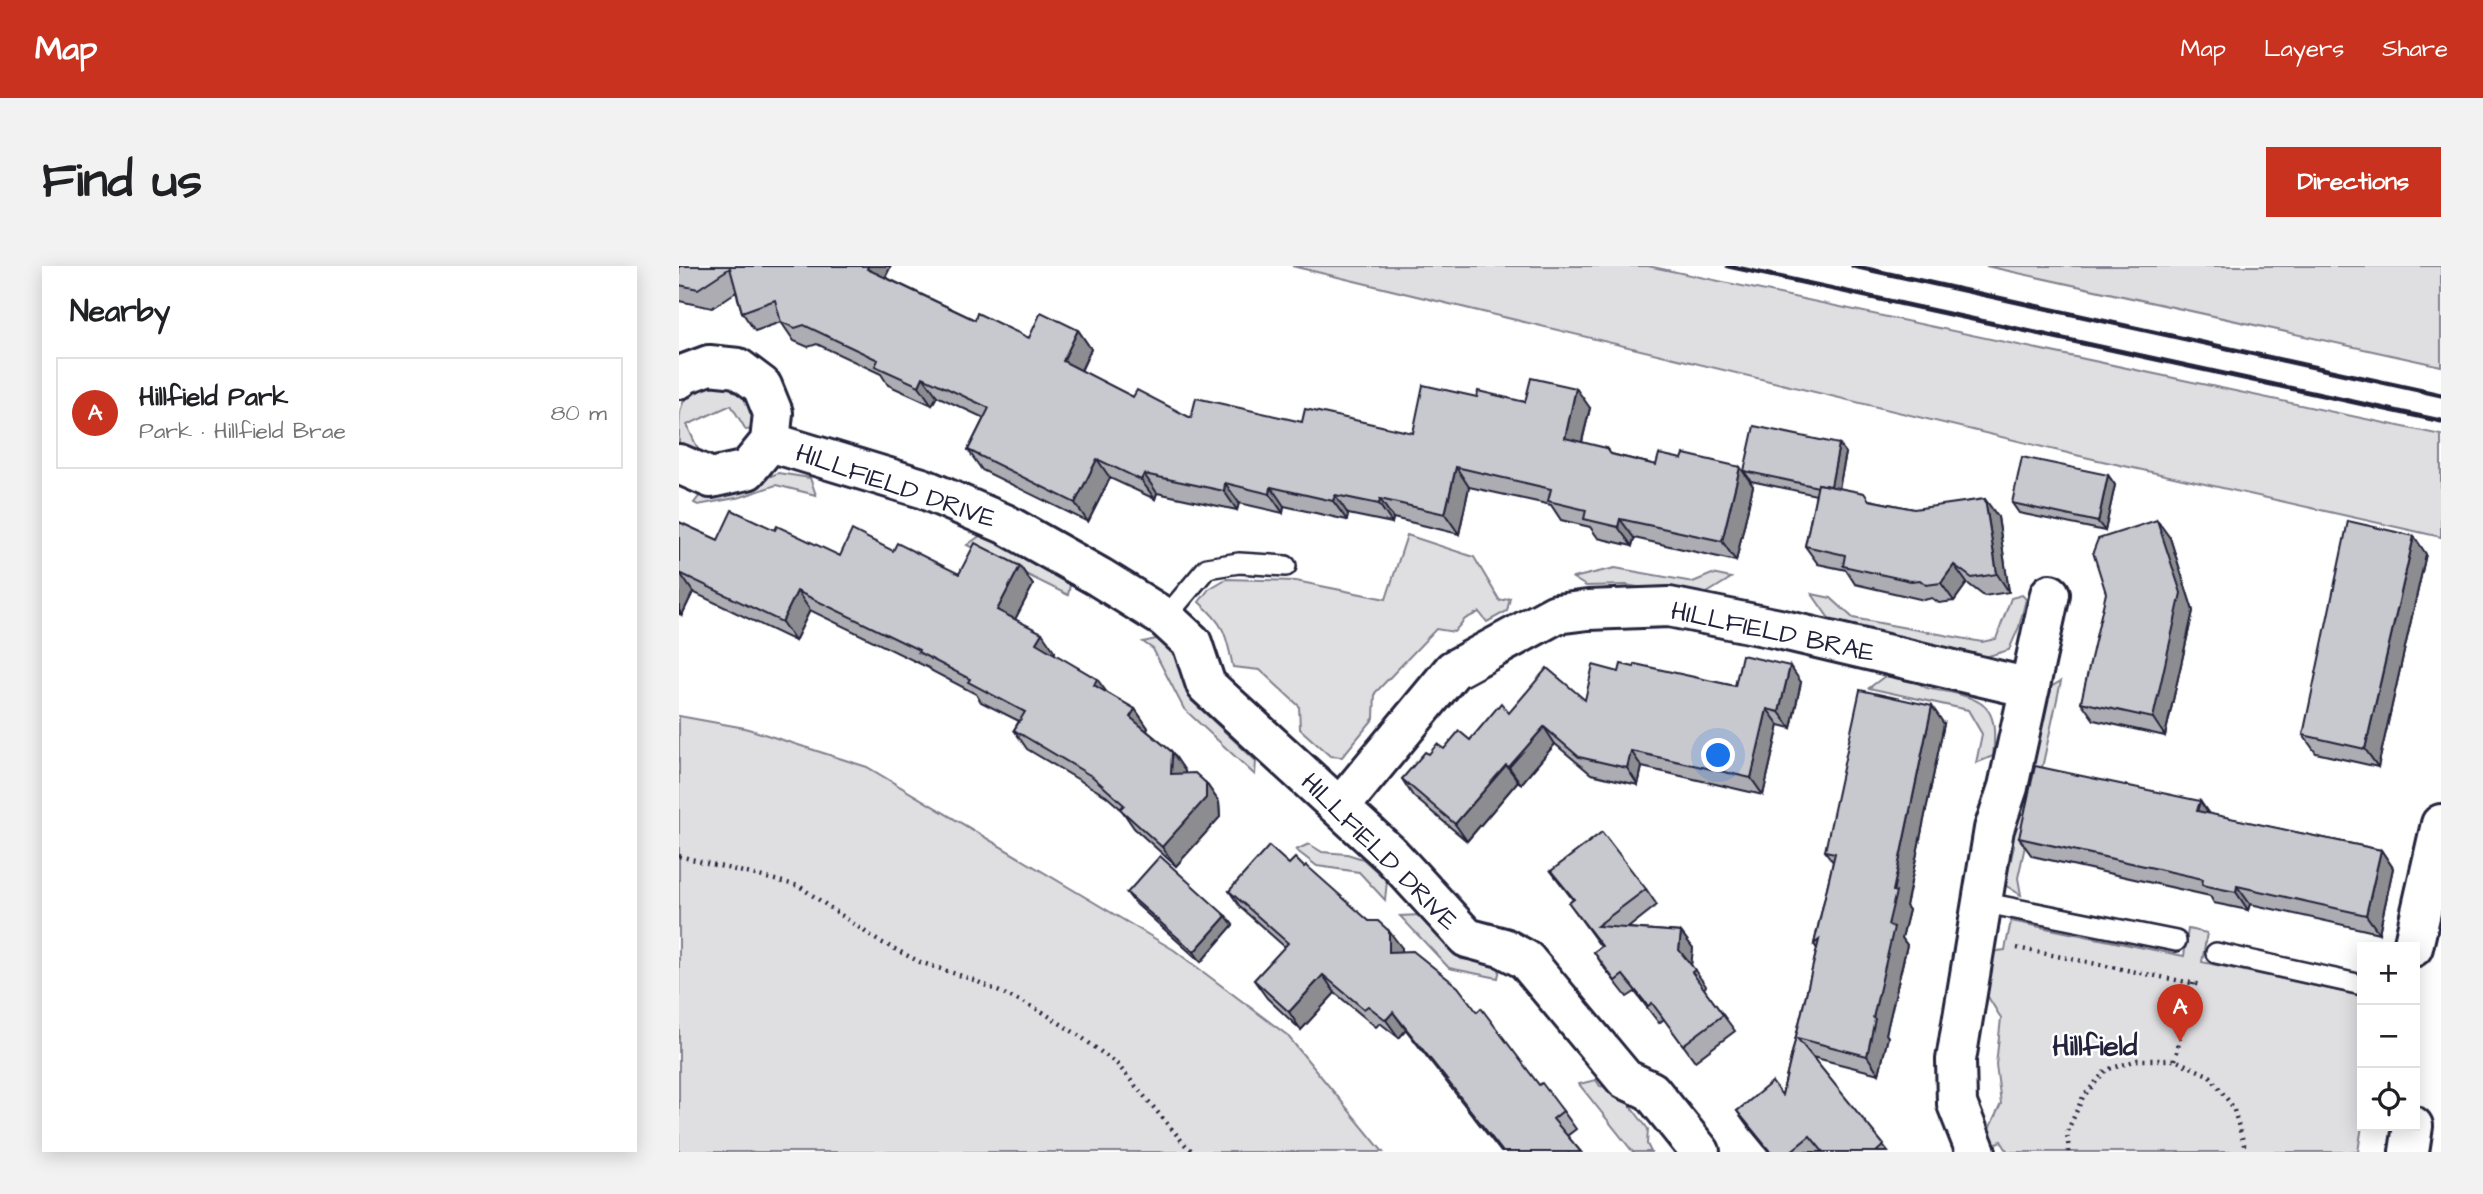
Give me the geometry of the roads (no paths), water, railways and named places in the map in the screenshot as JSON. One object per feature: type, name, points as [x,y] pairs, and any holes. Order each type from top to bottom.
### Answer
[{"type":"street","name":"HILLFIELD DRIVE","points":[[679,379],[709,365],[738,368],[762,386],[773,413],[770,442],[747,470],[711,478],[679,464]]},
{"type":"street","name":"HILLFIELD DRIVE","points":[[770,442],[922,488],[1005,524],[1165,618],[1192,643],[1206,685],[1391,855],[1467,938],[1504,948],[1526,960],[1625,1079],[1651,1091],[1700,1152]]},
{"type":"street","points":[[1976,1152],[1957,1104],[1956,1060],[1994,830],[2008,787],[2050,594]]},
{"type":"street","name":"HILLFIELD BRAE","points":[[1340,807],[1453,670],[1556,614],[1669,607],[1779,629],[2030,688]]},
{"type":"street","points":[[2414,942],[2441,824]]},
{"type":"street","points":[[2409,1152],[2412,1131]]},
{"type":"lane","points":[[1165,618],[1207,568],[1239,563],[1286,566]]},
{"type":"lane","points":[[1981,902],[2176,941]]},
{"type":"lane","points":[[2216,953],[2357,984]]},
{"type":"railway","points":[[1728,266],[2441,421]]},
{"type":"railway","points":[[1853,266],[2441,395]]},
{"type":"place","name":"Hillfield Park","points":[[2180,1042]]},
{"type":"district","name":"Hillfield","points":[[2095,1045]]}]
